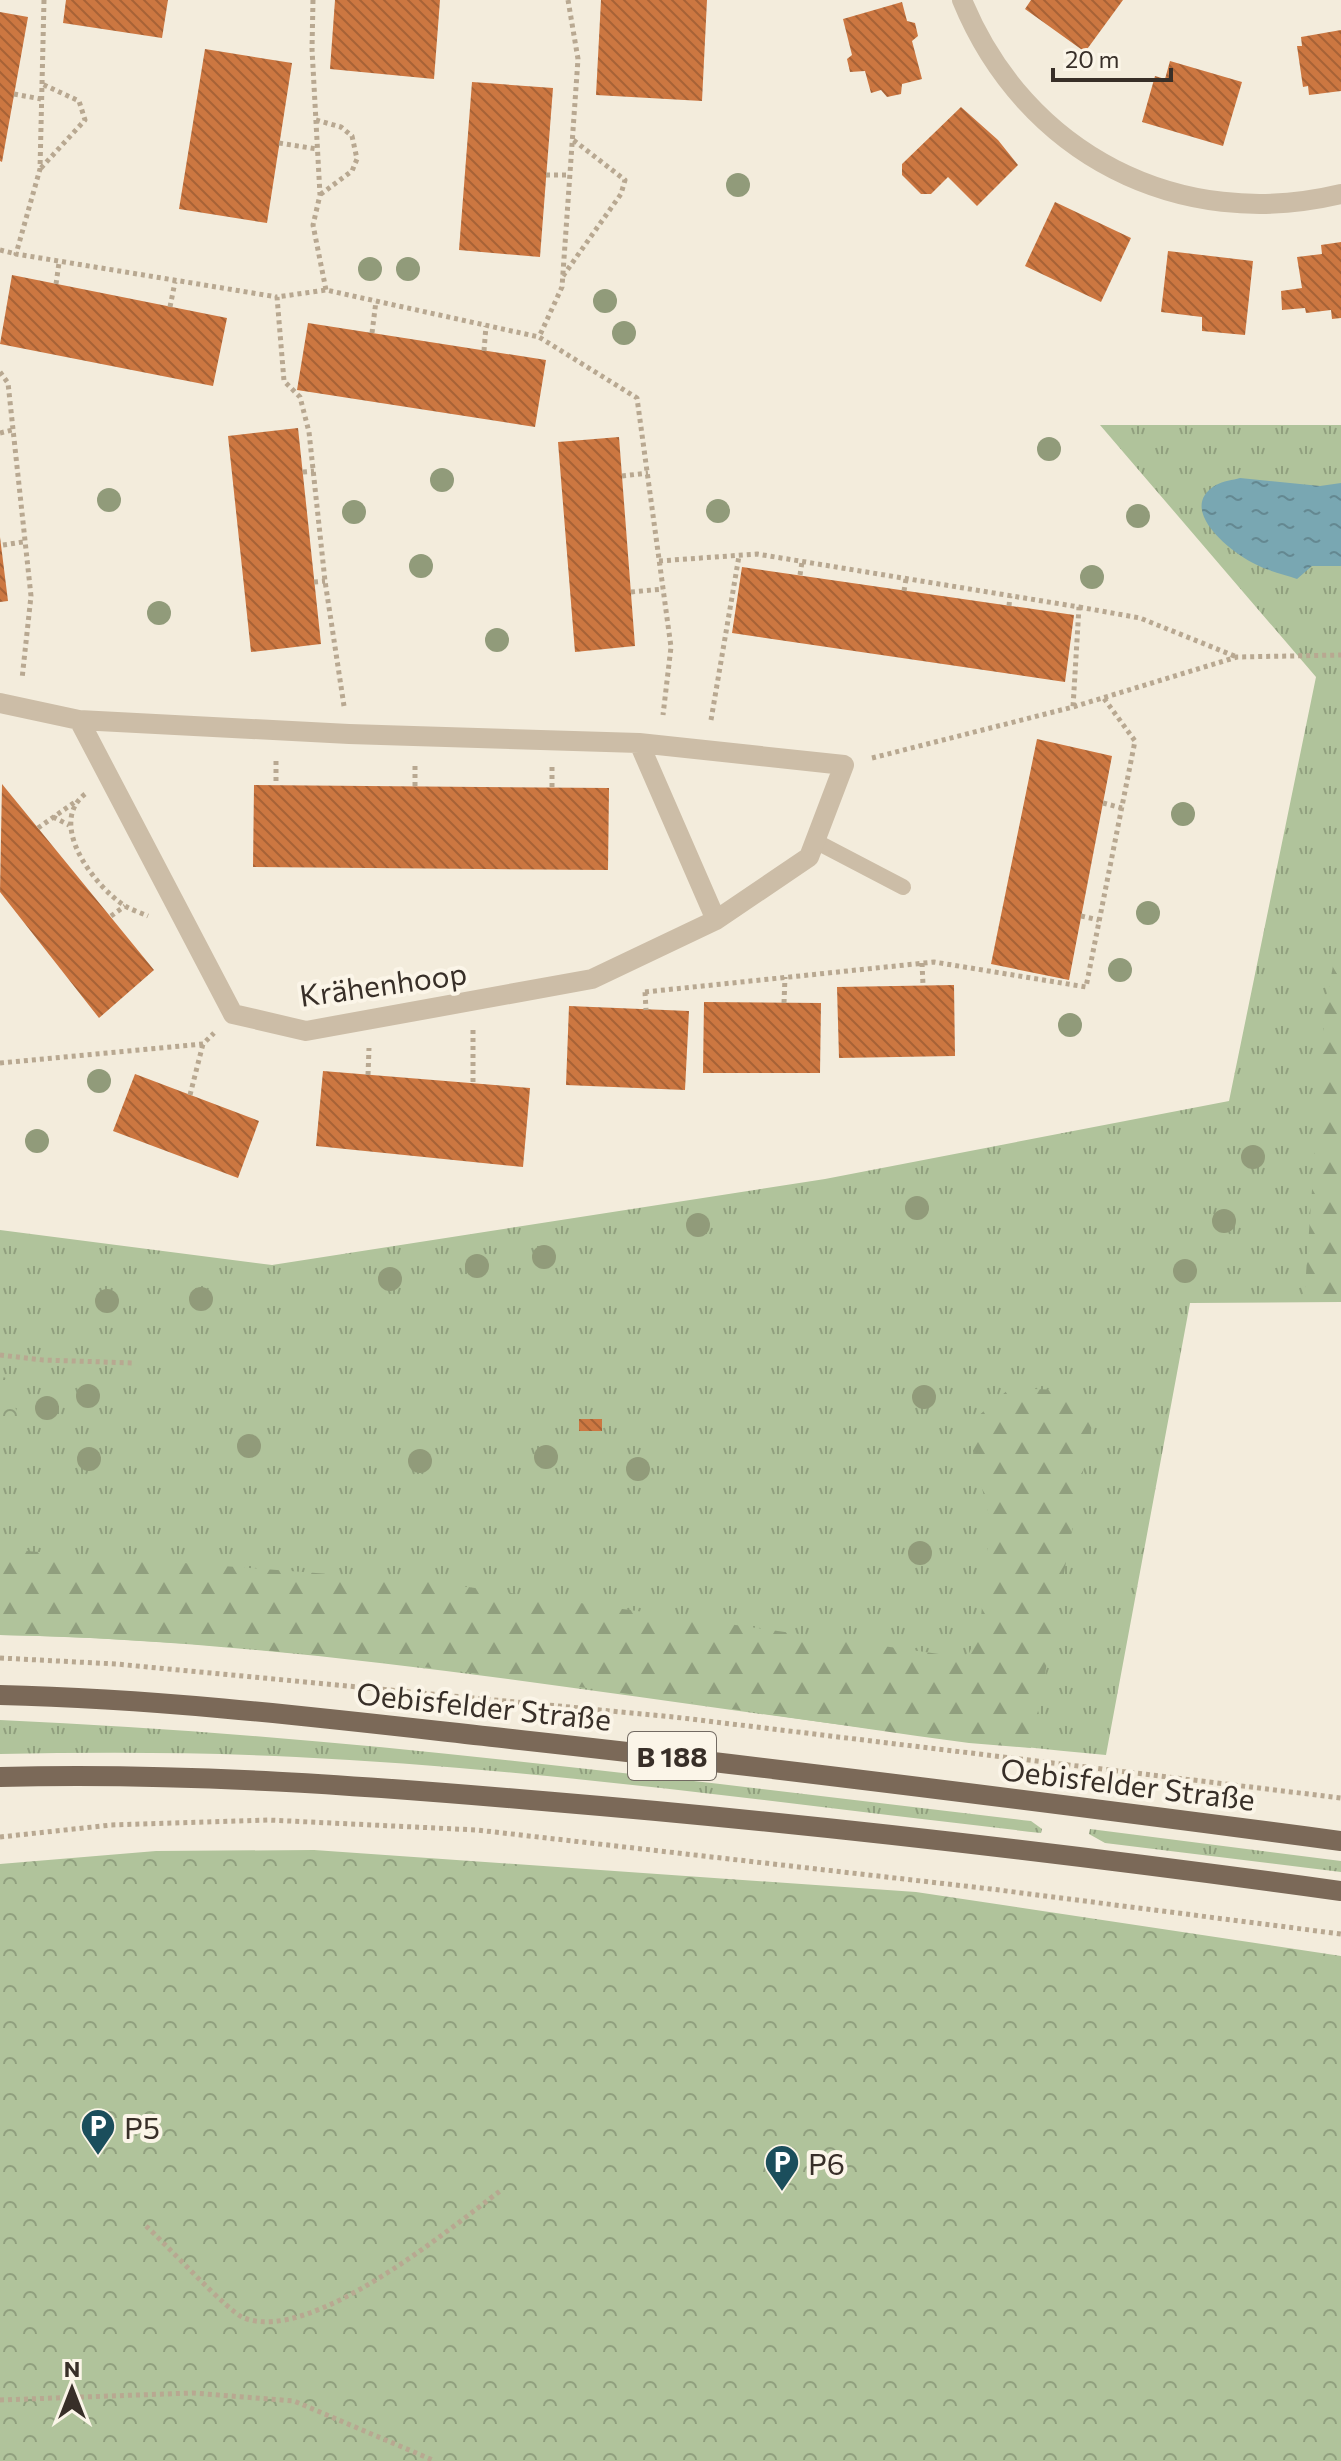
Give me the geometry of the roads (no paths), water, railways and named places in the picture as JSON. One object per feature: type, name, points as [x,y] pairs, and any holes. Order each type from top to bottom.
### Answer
[{"type":"main road","name":"Oebisfelder Straße","points":[[0,1695],[116,1698],[300,1715],[679,1757],[1341,1841]]},
{"type":"main road","name":"B 188","points":[[0,1777],[115,1774],[295,1780],[420,1790],[655,1810],[1084,1856],[1341,1891]]},
{"type":"street","points":[[962,0],[984,46],[1041,118],[1078,150],[1126,177],[1172,194],[1236,203],[1317,200],[1341,194]]},
{"type":"street","points":[[9,705],[79,720],[349,734],[649,744],[716,920]]},
{"type":"street","name":"Krähenhoop","points":[[79,720],[233,1014],[306,1031],[592,979],[716,920],[809,857],[844,765],[649,744]]},
{"type":"lane","points":[[815,841],[903,887]]},
{"type":"water","points":[[1240,478],[1320,486],[1341,483],[1341,566],[1312,566],[1297,579],[1270,571],[1233,550],[1204,518],[1202,506],[1205,495],[1216,485]]},
{"type":"place","name":"P5","points":[[98,2157]]},
{"type":"place","name":"P6","points":[[782,2193]]}]
